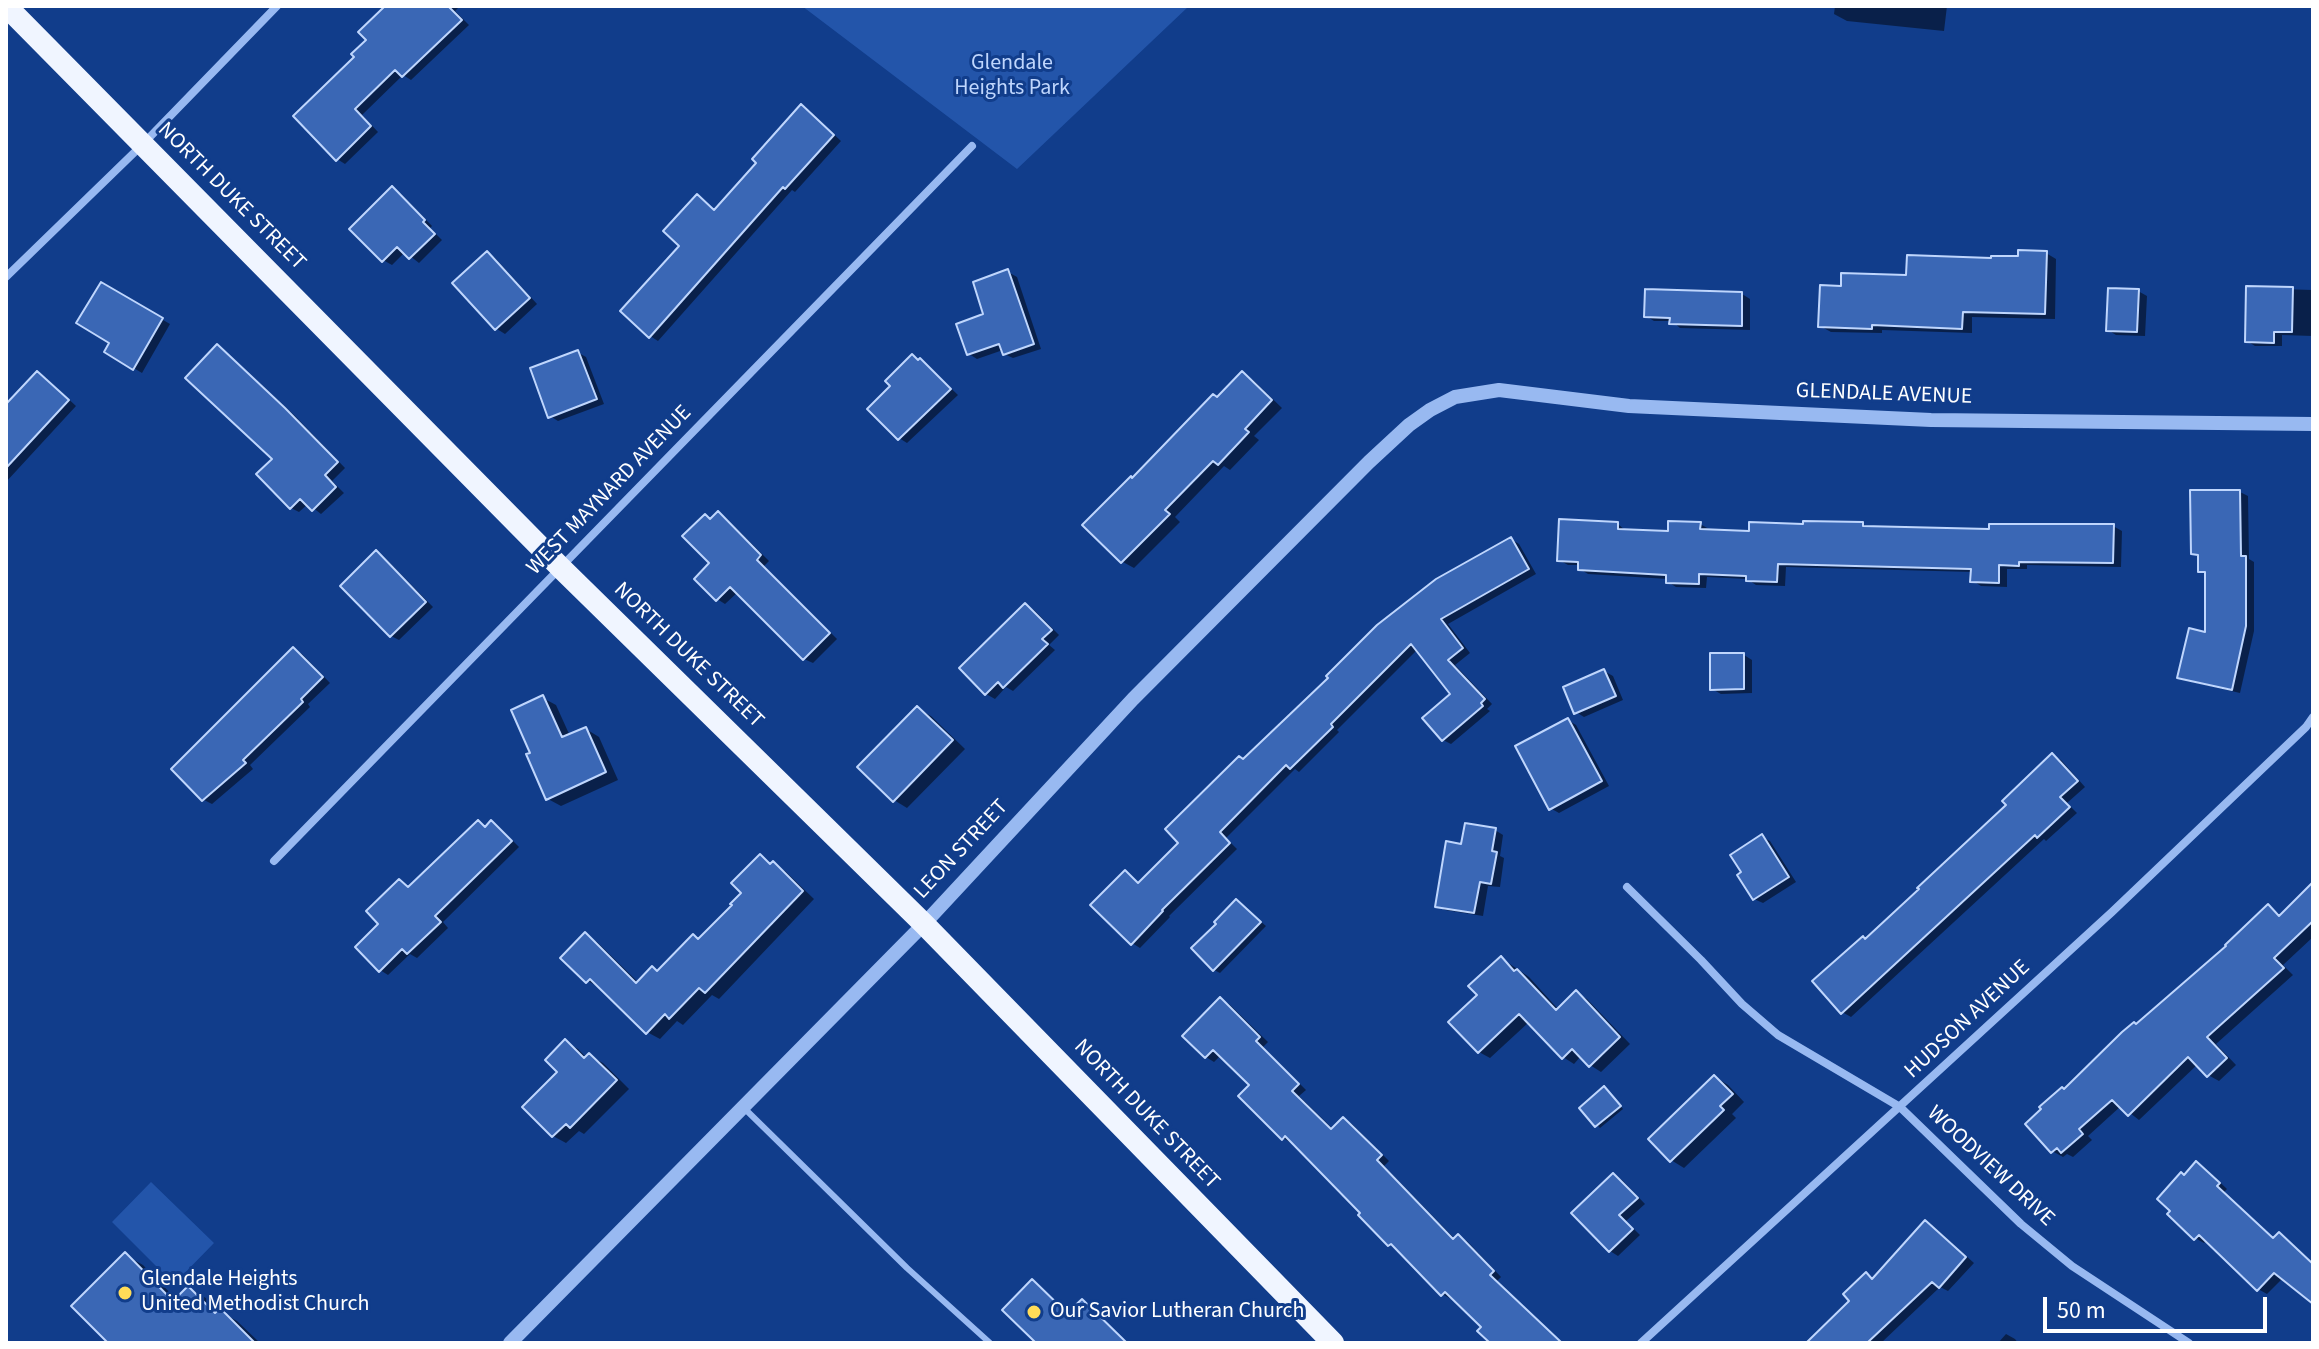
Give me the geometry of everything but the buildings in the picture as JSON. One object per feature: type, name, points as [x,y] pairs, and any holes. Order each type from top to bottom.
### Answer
[{"type":"highway","name":"NORTH DUKE STREET","points":[[6,6],[561,568],[924,924],[1333,1343]]},
{"type":"street","points":[[6,277],[143,144],[277,6]]},
{"type":"street","name":"WEST MAYNARD AVENUE","points":[[274,861],[972,146]]},
{"type":"street","name":"GLENDALE AVENUE","points":[[1455,397],[1499,390],[1629,406],[1931,420],[2313,424]]},
{"type":"street","name":"LEON STREET","points":[[510,1343],[924,924],[1133,699],[1369,462],[1420,417],[1455,397]]},
{"type":"street","name":"HUDSON AVENUE","points":[[1641,1343],[2112,912],[2313,717]]},
{"type":"street","name":"WOODVIEW DRIVE","points":[[1627,887],[1742,1004],[1778,1035],[1900,1107],[2041,1241],[2072,1266],[2189,1343]]},
{"type":"lane","points":[[743,1107],[907,1268],[990,1343]]},
{"type":"green space","name":"Glendale Heights Park","points":[[802,6],[1189,6],[1017,169]]},
{"type":"green space","points":[[151,1182],[214,1243],[174,1284],[112,1222]]},
{"type":"place","name":"Glendale Heights United Methodist Church","points":[[125,1293]]},
{"type":"place","name":"Our Savior Lutheran Church","points":[[1034,1312]]}]
